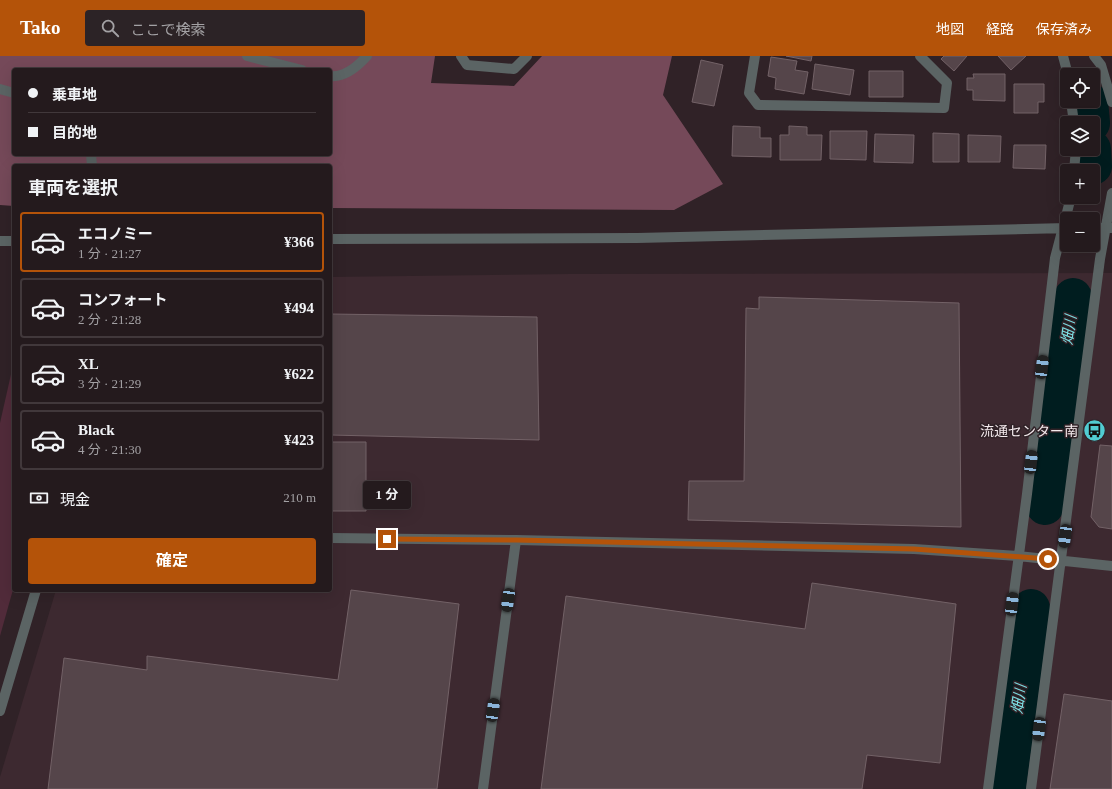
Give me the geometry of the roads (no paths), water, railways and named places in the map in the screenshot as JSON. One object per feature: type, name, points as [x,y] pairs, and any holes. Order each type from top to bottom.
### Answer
[{"type":"street","points":[[247,56],[294,68]]},
{"type":"street","points":[[332,76],[336,77],[354,69],[367,56]]},
{"type":"street","points":[[461,56],[467,65],[514,69],[527,56]]},
{"type":"street","points":[[755,56],[749,93],[758,105],[944,108],[947,83],[920,56]]},
{"type":"street","points":[[1063,56],[1066,68]]},
{"type":"street","points":[[1094,56],[1101,65],[1112,102]]},
{"type":"street","points":[[0,89],[12,92]]},
{"type":"street","points":[[1031,789],[1109,228],[1112,193]]},
{"type":"street","points":[[332,239],[637,238],[1060,228]]},
{"type":"street","points":[[0,241],[12,241]]},
{"type":"street","points":[[988,789],[1055,258],[1060,243]]},
{"type":"street","points":[[332,538],[516,540],[914,549],[1018,556],[1112,566]]},
{"type":"street","points":[[483,789],[516,540]]},
{"type":"street","points":[[0,711],[35,592]]},
{"type":"waterway","name":"畑川","points":[[1090,108],[1090,116]]},
{"type":"waterway","name":"畑川","points":[[1092,156],[1093,164]]},
{"type":"waterway","name":"畑川","points":[[1045,506],[1073,297]]},
{"type":"waterway","name":"畑川","points":[[1007,789],[1031,608]]},
{"type":"place","name":"流通センター南","points":[[1094,431]]}]
